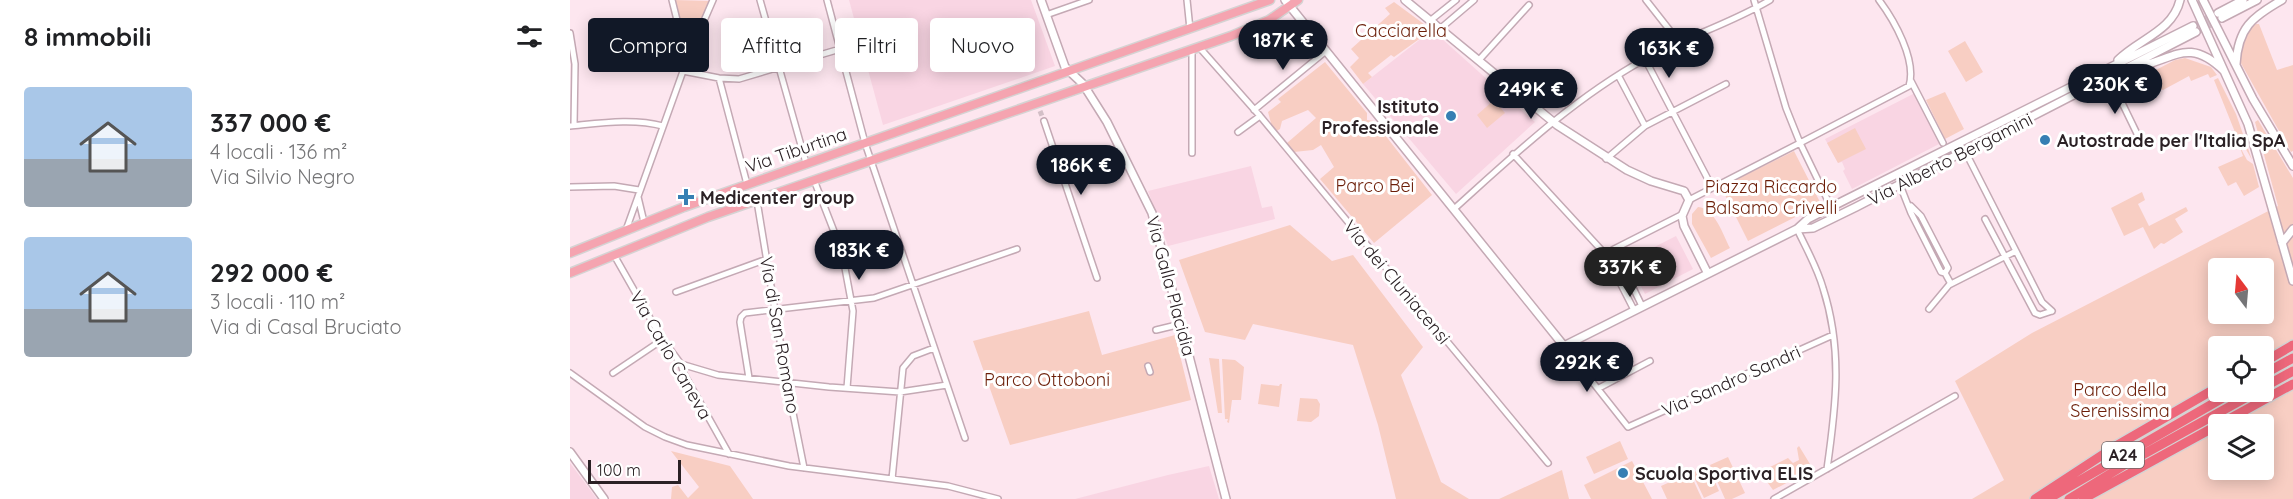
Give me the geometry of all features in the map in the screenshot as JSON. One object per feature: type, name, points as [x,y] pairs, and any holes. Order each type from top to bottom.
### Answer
[{"type":"highway","points":[[2274,356],[2293,345]]},
{"type":"highway","points":[[2274,368],[2293,358]]},
{"type":"highway","points":[[2274,381],[2293,371]]},
{"type":"highway","points":[[2239,414],[2293,384]]},
{"type":"highway","points":[[2035,499],[2116,446],[2208,393]]},
{"type":"highway","name":"A24","points":[[2048,499],[2215,402]]},
{"type":"highway","name":"A24","points":[[2069,499],[2126,464],[2238,402]]},
{"type":"highway","points":[[2083,499],[2208,431]]},
{"type":"main road","name":"Via Tiburtina","points":[[570,253],[747,184],[1270,0]]},
{"type":"main road","name":"Via Tiburtina","points":[[570,273],[693,223],[814,180],[1038,106],[1085,86],[1258,25],[1288,3],[1298,0]]},
{"type":"street","points":[[672,0],[676,18]]},
{"type":"street","points":[[705,18],[713,0]]},
{"type":"street","points":[[760,0],[765,18]]},
{"type":"street","points":[[827,0],[835,30]]},
{"type":"street","points":[[1041,0],[1063,63],[1068,71],[1085,86]]},
{"type":"street","points":[[1046,15],[1089,0]]},
{"type":"street","points":[[1187,0],[1190,29]]},
{"type":"street","points":[[1405,0],[1442,28],[1552,121],[1606,159],[1637,175],[1682,190],[1689,200]]},
{"type":"street","points":[[1431,20],[1456,0]]},
{"type":"street","points":[[1442,28],[1474,0]]},
{"type":"street","points":[[1646,0],[1679,42]]},
{"type":"street","points":[[1564,346],[1707,272],[1797,229],[1808,219],[1831,207],[1786,108],[1754,0]]},
{"type":"street","points":[[1454,209],[1513,154],[1593,90],[1645,59],[1770,0]]},
{"type":"street","points":[[1879,0],[1900,33],[1906,51],[1911,81],[1943,143]]},
{"type":"street","points":[[2112,66],[2129,49],[2167,25],[2178,9],[2180,0]]},
{"type":"street","points":[[2193,0],[2228,75],[2254,141],[2293,281]]},
{"type":"street","points":[[2203,0],[2236,67],[2293,166]]},
{"type":"street","points":[[2243,0],[2220,15],[2258,0]]},
{"type":"street","points":[[2236,67],[2239,43],[2248,24],[2263,11],[2282,0]]},
{"type":"street","points":[[1288,3],[1599,388],[1650,361]]},
{"type":"street","points":[[1479,60],[1529,5]]},
{"type":"street","name":"Via Alberto Bergamini","points":[[1797,229],[1813,228],[1900,185],[2194,29],[2112,66],[1831,207]]},
{"type":"street","points":[[570,33],[574,64],[572,125],[630,121],[663,126]]},
{"type":"street","points":[[1192,153],[1196,48]]},
{"type":"street","name":"Via dei Cluniacensi","points":[[1196,48],[1260,116],[1548,464]]},
{"type":"street","points":[[1254,110],[1326,51]]},
{"type":"street","points":[[2122,69],[2146,66],[2175,55],[2193,52],[2207,57],[2228,75]]},
{"type":"street","points":[[1645,59],[1712,187]]},
{"type":"street","points":[[626,230],[683,72]]},
{"type":"street","points":[[688,72],[739,79],[762,72]]},
{"type":"street","points":[[780,72],[806,163]]},
{"type":"street","points":[[846,72],[865,143]]},
{"type":"street","points":[[1618,75],[1645,126]]},
{"type":"street","points":[[2109,76],[2142,144]]},
{"type":"street","points":[[719,78],[747,184]]},
{"type":"street","points":[[1707,272],[1685,230],[1683,214],[1689,200],[1903,91],[1910,86],[1911,81]]},
{"type":"street","points":[[1606,159],[1645,126],[1726,84]]},
{"type":"street","name":"Via Galla Placidia","points":[[1085,86],[1119,145],[1150,208],[1160,237],[1226,499]]},
{"type":"street","points":[[1238,132],[1260,116]]},
{"type":"street","points":[[1044,121],[1097,278]]},
{"type":"street","points":[[1960,142],[2042,302],[2052,311],[2040,315],[2035,313],[1985,219]]},
{"type":"street","name":"Via Tiburtina","points":[[865,143],[871,161]]},
{"type":"street","points":[[1513,154],[1606,255],[1634,310]]},
{"type":"street","points":[[871,161],[965,438]]},
{"type":"street","points":[[814,180],[842,252],[850,302],[852,328],[847,388]]},
{"type":"street","points":[[1900,185],[1910,204],[1911,213],[1941,272],[1945,273],[1951,284]]},
{"type":"street","points":[[570,187],[614,186],[638,193]]},
{"type":"street","points":[[638,193],[645,222]]},
{"type":"street","name":"Via di San Romano","points":[[757,201],[804,468]]},
{"type":"street","points":[[1606,255],[1683,214]]},
{"type":"street","points":[[1797,229],[1824,288],[1833,335],[1837,392],[1827,469]]},
{"type":"street","points":[[2282,243],[2293,229]]},
{"type":"street","points":[[749,378],[741,317],[747,312],[876,298],[1017,249]]},
{"type":"street","points":[[1614,249],[1642,306]]},
{"type":"street","points":[[1929,309],[1951,284],[2016,251]]},
{"type":"street","name":"Via Carlo Caneva","points":[[614,255],[662,340],[681,364],[684,374],[729,454]]},
{"type":"street","points":[[676,292],[767,259]]},
{"type":"street","points":[[1156,330],[1181,324]]},
{"type":"street","name":"Via Sandro Sandri","points":[[1599,388],[1628,427],[1833,335]]},
{"type":"street","points":[[613,373],[662,340]]},
{"type":"street","points":[[892,479],[902,371],[906,363],[915,355],[934,348]]},
{"type":"street","points":[[681,364],[705,372],[847,388],[900,392],[946,385]]},
{"type":"street","points":[[570,373],[658,434],[696,447],[804,468],[948,486],[998,499]]},
{"type":"street","points":[[1774,499],[1955,396]]},
{"type":"street","points":[[570,452],[604,499]]},
{"type":"shaded area","points":[[849,0],[1031,0],[1055,66],[883,125],[869,72],[918,72],[918,18],[854,18]]},
{"type":"shaded area","points":[[1432,30],[1535,122],[1456,194],[1363,84]]},
{"type":"shaded area","points":[[1915,93],[1941,143],[1852,189],[1843,171],[1845,169],[1842,162],[1838,163],[1825,139]]},
{"type":"shaded area","points":[[1251,166],[1262,208],[1272,206],[1275,219],[1168,246],[1148,191]]},
{"type":"shaded area","points":[[1676,236],[1693,269],[1645,294],[1627,261]]},
{"type":"shaded area","points":[[570,463],[597,499],[570,499]]},
{"type":"shaded area","points":[[1209,466],[1219,499],[1075,499],[1168,475]]},
{"type":"green space","points":[[674,0],[711,1],[702,18],[679,18]]},
{"type":"green space","name":"Cacciarella","points":[[1394,2],[1432,30],[1394,57],[1391,55],[1368,73],[1372,77],[1363,84],[1350,67],[1359,58],[1351,49],[1390,14],[1385,8]]},
{"type":"green space","points":[[2259,24],[2277,70],[2293,65],[2293,151],[2291,152],[2238,58],[2246,32]]},
{"type":"green space","points":[[1965,41],[1983,72],[1966,82],[1948,51]]},
{"type":"green space","points":[[2185,58],[2211,67],[2217,75],[2210,78],[2208,74],[2191,81],[2189,76],[2163,90],[2160,89],[2152,72],[2175,60]]},
{"type":"green space","name":"Parco Bei","points":[[1325,62],[1367,113],[1367,120],[1374,121],[1432,195],[1374,243],[1320,179],[1334,167],[1321,145],[1313,150],[1294,152],[1287,143],[1316,118],[1308,110],[1282,121],[1280,129],[1275,132],[1272,127],[1268,112],[1281,102],[1278,99]]},
{"type":"green space","points":[[2218,78],[2236,114],[2252,160],[2243,144],[2239,142],[2214,80]]},
{"type":"green space","points":[[1945,92],[1964,129],[1945,139],[1926,100]]},
{"type":"green space","points":[[1494,100],[1505,113],[1487,128],[1477,115]]},
{"type":"green space","name":"Parco della Serenissima","points":[[2258,120],[2293,178],[2293,499],[1972,499],[2004,480],[1955,381],[2032,333],[2278,206],[2255,122]]},
{"type":"green space","points":[[1855,128],[1866,149],[1838,163],[1827,143]]},
{"type":"green space","points":[[2239,145],[2247,160],[2253,164],[2259,187],[2244,196],[2236,182],[2228,186],[2218,167],[2243,156]]},
{"type":"green space","name":"Piazza Riccardo Balsamo Crivelli","points":[[1794,151],[1821,204],[1748,241],[1721,187]]},
{"type":"green space","points":[[2142,192],[2145,200],[2138,204],[2149,226],[2186,207],[2188,211],[2175,219],[2183,232],[2154,249],[2143,227],[2124,236],[2111,208]]},
{"type":"green space","points":[[1698,207],[1714,217],[1730,248],[1711,258],[1692,224],[1692,214]]},
{"type":"green space","points":[[1290,225],[1332,261],[1353,255],[1423,347],[1401,375],[1441,482],[1469,499],[1396,499],[1378,425],[1353,345],[1253,324],[1245,340],[1205,332],[1179,260]]},
{"type":"green space","name":"Parco Ottoboni","points":[[1089,311],[1102,355],[1175,335],[1191,400],[1010,445],[973,341]]},
{"type":"green space","points":[[1209,358],[1219,359],[1222,413],[1218,413]]},
{"type":"green space","points":[[1222,359],[1235,360],[1244,367],[1241,400],[1232,400],[1229,423],[1228,419],[1225,419]]},
{"type":"green space","points":[[1261,384],[1279,386],[1282,384],[1279,407],[1258,404]]},
{"type":"green space","points":[[1300,398],[1317,399],[1320,404],[1319,416],[1311,422],[1297,421]]},
{"type":"green space","points":[[1620,441],[1628,459],[1594,474],[1586,457]]},
{"type":"green space","points":[[1799,446],[1813,469],[1773,490],[1760,472],[1788,458],[1793,463],[1799,460],[1797,448]]},
{"type":"green space","points":[[671,451],[730,466],[753,499],[671,499],[672,487],[678,485],[688,498],[699,487]]},
{"type":"green space","name":"Scuola Sportiva ELIS","points":[[1728,457],[1745,493],[1732,499],[1725,499],[1710,465]]},
{"type":"green space","name":"Scuola Sportiva ELIS","points":[[1632,461],[1652,499],[1591,499],[1584,485]]},
{"type":"green space","points":[[1708,466],[1719,491],[1704,498],[1692,473]]},
{"type":"green space","points":[[1562,470],[1569,499],[1499,499]]},
{"type":"green space","name":"Scuola Sportiva ELIS","points":[[1690,473],[1702,499],[1667,499],[1661,486]]},
{"type":"tunnel","points":[[2193,26],[2216,14]]},
{"type":"tunnel","points":[[2196,32],[2222,18]]},
{"type":"tunnel","points":[[1040,111],[1044,121]]},
{"type":"place","name":"Istituto Professionale","points":[[1451,116]]},
{"type":"place","name":"Autostrade per l'Italia SpA","points":[[2045,140]]},
{"type":"place","name":"Medicenter group","points":[[686,197]]},
{"type":"place","name":"Scuola Sportiva ELIS","points":[[1623,473]]}]
